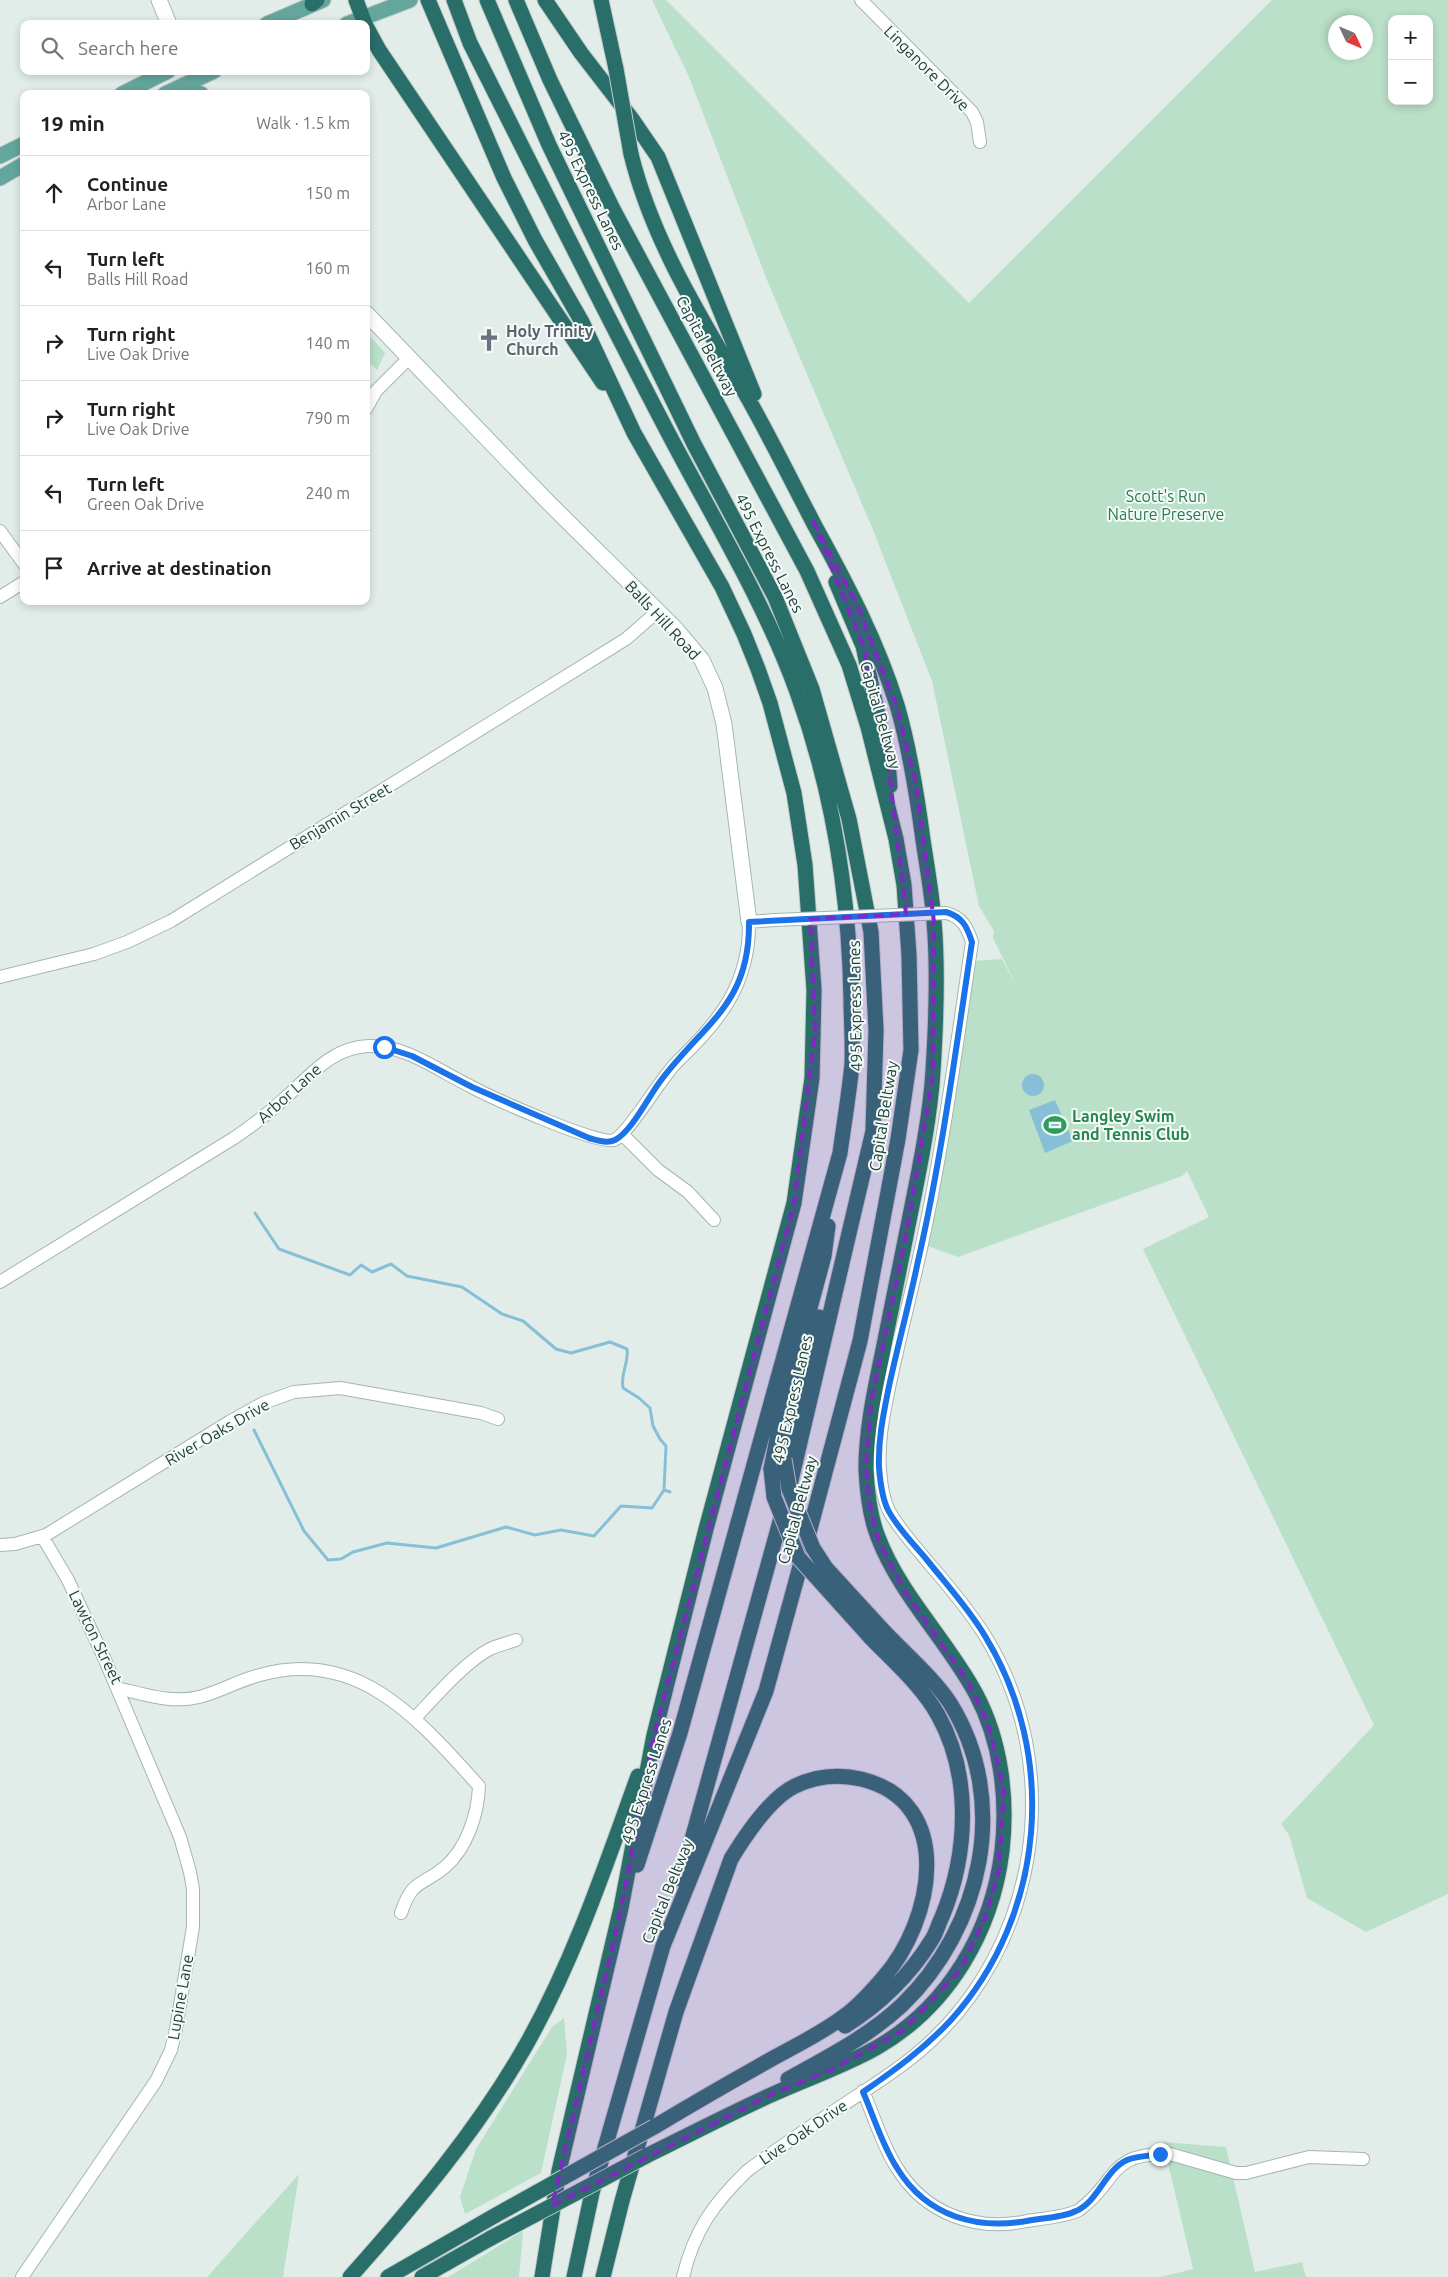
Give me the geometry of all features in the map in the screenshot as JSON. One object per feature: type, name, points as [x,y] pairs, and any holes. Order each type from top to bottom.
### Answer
[{"type":"highway","points":[[356,0],[364,20]]},
{"type":"highway","name":"Capital Beltway","points":[[428,0],[504,178],[535,240],[582,322],[634,433],[722,588],[744,634],[770,703],[785,755],[800,830],[808,892],[814,990],[812,1078],[794,1203],[708,1520],[654,1735],[621,1908],[565,2142],[548,2229],[542,2277]]},
{"type":"highway","name":"495 Express Lanes","points":[[454,0],[470,43],[664,425],[738,562],[770,628],[796,691],[834,820],[843,884],[850,972],[852,1062],[840,1153],[680,1733],[621,1908]]},
{"type":"highway","name":"495 Express Lanes","points":[[487,0],[549,145],[677,409],[775,596],[812,689],[849,819],[871,932],[876,1030],[873,1131],[788,1489],[663,1946]]},
{"type":"highway","name":"Capital Beltway","points":[[516,0],[550,80],[613,209],[807,571],[828,614],[849,665],[865,718],[896,839],[904,885],[909,956],[911,1050],[898,1139],[860,1341],[766,1691],[663,1946],[592,2193],[574,2277]]},
{"type":"highway","points":[[545,0],[576,46],[632,119],[658,157],[774,442]]},
{"type":"highway","points":[[601,0],[616,69],[631,154],[637,178],[655,226],[702,319],[774,442],[858,606],[898,707],[916,783],[934,922],[933,1076],[907,1231],[872,1404],[866,1467],[870,1503],[878,1539],[905,1591],[934,1629],[970,1683],[995,1744],[1004,1790],[1003,1843],[994,1890],[976,1941],[961,1969],[944,1992],[904,2030],[876,2048],[833,2069],[773,2094],[646,2156]]},
{"type":"highway","points":[[370,33],[379,50],[603,383],[634,433]]},
{"type":"highway","points":[[370,44],[379,50]]},
{"type":"highway","points":[[813,521],[863,646],[888,762],[896,839]]},
{"type":"highway","points":[[388,2277],[496,2214],[847,2026],[884,1997],[903,1978],[932,1941],[952,1891],[963,1837],[961,1787],[951,1748],[938,1715],[826,1568],[813,1548],[788,1489],[784,1459],[794,1407],[873,1131]]},
{"type":"highway","points":[[422,2277],[825,2059],[869,2032],[902,2005],[934,1970],[960,1924],[975,1886],[982,1845],[981,1800],[976,1764],[965,1732],[949,1702],[798,1558],[774,1497],[771,1469],[783,1408],[824,1256],[840,1153]]},
{"type":"highway","points":[[350,2277],[449,2159],[489,2104],[526,2046],[557,1986],[576,1942],[654,1735]]},
{"type":"highway","points":[[603,2277],[622,2201],[676,2012],[731,1859],[744,1836],[767,1809],[793,1787],[819,1778],[846,1776],[871,1782],[890,1792],[904,1804],[916,1819],[926,1847],[928,1864],[925,1893],[916,1924],[904,1948],[885,1976],[843,2017],[654,2128]]},
{"type":"main road","points":[[370,20],[410,0]]},
{"type":"main road","points":[[277,20],[317,1]]},
{"type":"main road","points":[[130,90],[160,75]]},
{"type":"main road","points":[[172,90],[196,75]]},
{"type":"main road","points":[[0,156],[20,146]]},
{"type":"main road","points":[[0,178],[20,166]]},
{"type":"street","points":[[159,0],[167,20]]},
{"type":"street","name":"Linganore Drive","points":[[861,0],[972,112],[977,122],[980,142]]},
{"type":"street","points":[[196,75],[205,90]]},
{"type":"street","name":"Balls Hill Road","points":[[370,317],[546,501],[658,611],[702,660],[719,699],[728,753],[749,922],[749,944],[743,972],[723,1010],[660,1082],[623,1135]]},
{"type":"street","points":[[370,402],[376,391],[408,359]]},
{"type":"street","points":[[0,531],[20,558]]},
{"type":"street","points":[[0,597],[20,584]]},
{"type":"street","name":"Benjamin Street","points":[[0,977],[94,954],[127,942],[171,921],[626,639],[658,611]]},
{"type":"street","name":"Live Oak Drive","points":[[683,2277],[694,2241],[702,2225],[726,2191],[746,2171],[897,2069],[933,2039],[958,2012],[982,1980],[1011,1922],[1027,1865],[1032,1834],[1032,1779],[1025,1731],[1008,1679],[978,1624],[905,1535],[888,1510],[879,1468],[880,1432],[918,1263],[946,1114],[972,942],[966,925],[954,915],[946,912],[749,922]]},
{"type":"street","name":"Arbor Lane","points":[[0,1282],[234,1138],[274,1108],[324,1062],[347,1051],[363,1047],[384,1047],[412,1056],[472,1087],[589,1138],[613,1141],[623,1135]]},
{"type":"street","points":[[623,1135],[658,1170],[688,1192],[714,1220]]},
{"type":"street","name":"River Oaks Drive","points":[[42,1536],[229,1422],[263,1403],[294,1392],[340,1388],[481,1413],[498,1418]]},
{"type":"street","points":[[0,1545],[15,1544],[42,1536]]},
{"type":"street","name":"Lawton Street","points":[[42,1536],[75,1593],[117,1688],[159,1698],[180,1700],[208,1695],[259,1675],[279,1671],[318,1670],[354,1678],[371,1686],[415,1718],[454,1758],[479,1786],[478,1806],[457,1854],[445,1867],[415,1885],[407,1896],[401,1913]]},
{"type":"street","points":[[415,1718],[445,1687],[483,1653],[491,1648],[516,1640]]},
{"type":"street","name":"Lupine Lane","points":[[22,2277],[161,2072],[171,2050],[176,2029],[193,1928],[193,1889],[185,1852],[117,1688]]},
{"type":"street","points":[[863,2092],[892,2160],[909,2185],[923,2199],[938,2209],[967,2221],[981,2224],[1009,2225],[1077,2211],[1091,2199],[1116,2168],[1124,2162],[1160,2154],[1170,2154],[1236,2173],[1246,2173],[1309,2156],[1363,2159]]},
{"type":"highlighted area","points":[[813,521],[858,606],[897,707],[916,783],[934,922],[933,1076],[907,1231],[871,1404],[866,1467],[870,1503],[878,1539],[905,1591],[969,1683],[988,1723],[1004,1790],[999,1870],[986,1916],[961,1969],[904,2030],[833,2069],[773,2094],[552,2206],[621,1908],[654,1735],[794,1203],[815,1030],[810,919],[906,914],[888,762],[863,646]]},
{"type":"green space","name":"Scott's Run Nature Preserve","points":[[652,0],[666,0],[969,303],[1272,0],[1448,0],[1448,1894],[1366,1932],[1307,1898],[1289,1835],[1281,1824],[1374,1725],[1143,1249],[1209,1217],[1187,1171],[1182,1176],[958,1257],[922,1244],[975,961],[1002,959],[1019,991],[993,938],[994,931],[979,906],[932,681],[873,530],[767,280],[689,77]]},
{"type":"green space","points":[[370,336],[385,353],[377,370],[370,363]]},
{"type":"green space","points":[[564,2018],[567,2054],[541,2173],[465,2214],[460,2197],[476,2149],[552,2027]]},
{"type":"green space","points":[[1163,2142],[1226,2147],[1255,2272],[1302,2262],[1306,2277],[1161,2277],[1193,2269]]},
{"type":"green space","points":[[299,2174],[283,2277],[208,2277],[215,2268]]},
{"type":"green space","points":[[523,2231],[519,2277],[448,2277]]},
{"type":"water","points":[[1033,1074],[1041,1077],[1044,1085],[1041,1093],[1033,1096],[1025,1093],[1022,1085],[1025,1077]]},
{"type":"water","points":[[1055,1100],[1073,1141],[1045,1153],[1029,1110]]},
{"type":"waterway","points":[[255,1213],[279,1249],[350,1275],[361,1265],[372,1272],[391,1264],[407,1276],[462,1287],[502,1314],[523,1321],[556,1349],[571,1353],[610,1342],[627,1349],[622,1383],[623,1388],[650,1408],[653,1426],[666,1446],[664,1490],[670,1492]]},
{"type":"waterway","points":[[254,1430],[304,1531],[328,1560],[341,1559],[353,1552],[387,1543],[436,1548],[506,1527],[535,1535],[561,1530],[594,1536],[621,1506],[652,1508],[664,1490]]},
{"type":"place","name":"Holy Trinity Church","points":[[489,340]]},
{"type":"place","name":"Langley Swim and Tennis Club","points":[[1055,1125]]},
{"type":"route","points":[[384,1047],[412,1056],[472,1087],[589,1138],[613,1141],[623,1135],[670,1069],[711,1026],[723,1010],[735,990],[748,956],[749,922],[946,912],[954,915],[966,925],[972,942],[946,1114],[918,1263],[880,1432],[879,1468],[888,1510],[905,1535],[978,1624],[1008,1679],[1025,1731],[1032,1779],[1032,1834],[1020,1897],[1005,1938],[990,1967],[952,2019],[933,2039],[897,2069],[863,2092],[892,2160],[909,2185],[923,2199],[949,2215],[981,2224],[1009,2225],[1077,2211],[1091,2199],[1116,2168],[1124,2162],[1160,2154]]}]
